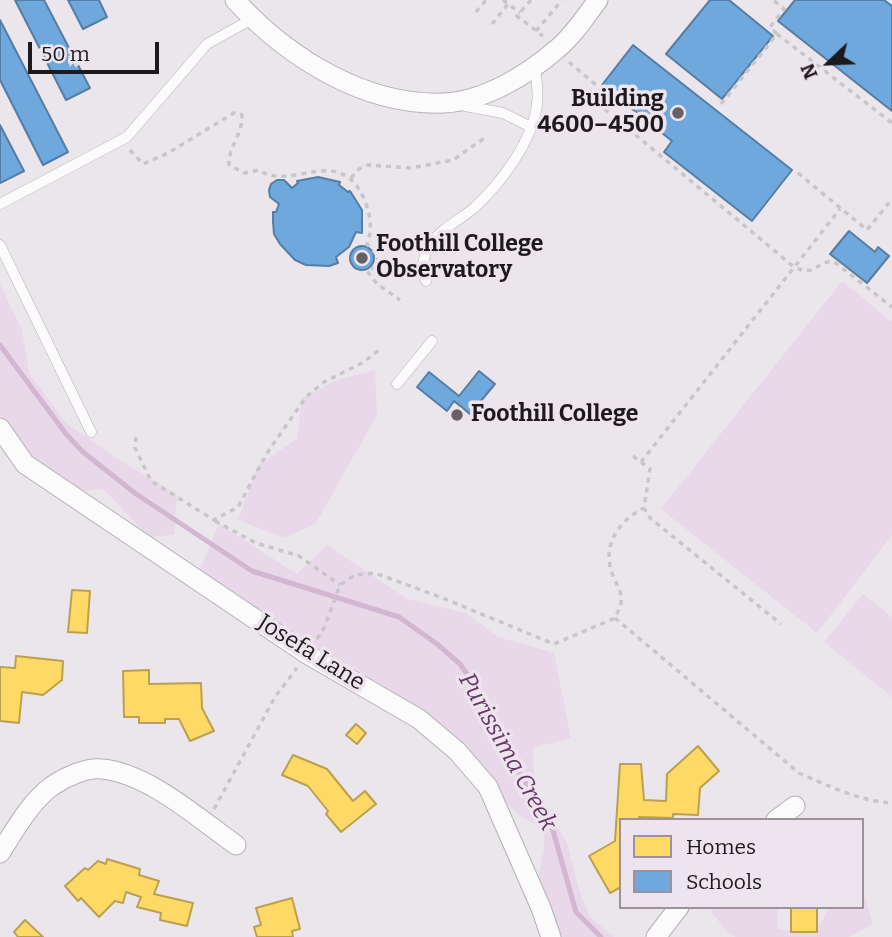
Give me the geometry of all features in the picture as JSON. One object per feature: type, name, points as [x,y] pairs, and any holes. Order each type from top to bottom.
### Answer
[{"type":"street","points":[[235,0],[252,19],[295,54],[353,86],[407,100],[445,103],[483,94],[510,82],[535,66],[567,41],[598,0]]},
{"type":"street","name":"Josefa Lane","points":[[0,428],[25,464],[307,654],[419,719],[457,751],[488,787],[551,937]]},
{"type":"street","points":[[0,853],[30,808],[52,786],[77,773],[101,768],[139,779],[236,845]]},
{"type":"street","points":[[779,818],[795,806]]},
{"type":"street","points":[[656,937],[677,909]]},
{"type":"lane","points":[[0,204],[127,137],[207,44],[252,19]]},
{"type":"lane","points":[[426,281],[424,258],[435,238],[474,208],[497,184],[518,153],[531,127],[538,100],[535,66]]},
{"type":"lane","points":[[445,103],[492,109],[531,127]]},
{"type":"lane","points":[[0,245],[91,432]]},
{"type":"lane","points":[[397,384],[432,341]]},
{"type":"path","points":[[477,12],[486,0]]},
{"type":"path","points":[[503,0],[520,13]]},
{"type":"path","points":[[531,0],[517,16],[549,41]]},
{"type":"path","points":[[536,31],[562,0]]},
{"type":"path","points":[[773,0],[784,9],[769,27],[892,123]]},
{"type":"path","points":[[492,24],[508,4]]},
{"type":"path","points":[[721,104],[778,34]]},
{"type":"path","points":[[570,63],[609,96],[601,106],[794,267],[804,272],[811,271],[824,262],[833,261],[892,307]]},
{"type":"path","points":[[128,149],[143,163],[169,153],[234,113],[242,115],[243,125],[228,157],[229,165],[244,173],[259,170],[266,174],[286,175],[317,170],[336,172],[351,178],[357,185],[370,217],[367,244],[379,256],[377,266],[367,271],[377,284],[400,300]]},
{"type":"path","points":[[351,178],[359,169],[368,165],[411,168],[453,160],[486,137]]},
{"type":"path","points":[[798,173],[867,230],[892,199]]},
{"type":"path","points":[[641,462],[840,209]]},
{"type":"path","points":[[214,520],[238,507],[267,453],[306,397],[324,382],[364,362],[380,349]]},
{"type":"path","points":[[136,437],[135,448],[151,481],[256,542],[299,556],[340,585]]},
{"type":"path","points":[[633,456],[650,469],[644,508],[650,518],[781,624]]},
{"type":"path","points":[[206,823],[275,697],[324,628],[340,585],[355,575],[375,573],[554,644],[615,618],[621,603],[620,590],[611,573],[609,550],[614,534],[622,522],[629,515],[644,508]]},
{"type":"path","points":[[615,618],[799,772],[833,789],[873,802],[892,803]]},
{"type":"shaded area","points":[[842,281],[892,322],[892,535],[817,633],[661,509]]},
{"type":"shaded area","points":[[0,284],[22,330],[29,373],[65,422],[118,459],[177,494],[174,535],[149,537],[104,490],[71,491],[31,459],[0,419]]},
{"type":"shaded area","points":[[375,370],[377,415],[316,523],[285,538],[238,520],[258,465],[297,439],[302,398],[337,380]]},
{"type":"shaded area","points":[[219,524],[297,574],[327,545],[407,599],[466,613],[498,637],[554,653],[571,738],[533,748],[534,787],[567,843],[580,893],[590,917],[614,937],[557,937],[535,891],[544,849],[544,827],[524,819],[503,800],[476,762],[437,722],[354,668],[247,607],[200,570]]},
{"type":"shaded area","points":[[863,594],[892,617],[892,697],[824,642]]},
{"type":"shaded area","points":[[865,897],[873,924],[849,937],[736,937],[727,932],[711,911],[777,909],[778,929],[815,934],[829,909],[864,909]]},
{"type":"building: Homes","points":[[72,590],[90,591],[87,633],[68,632]]},
{"type":"building: Homes","points":[[16,656],[63,661],[62,680],[43,695],[22,692],[19,723],[0,721],[0,667],[15,668]]},
{"type":"building: Homes","points":[[149,670],[149,684],[201,683],[202,708],[214,731],[190,741],[179,719],[165,719],[165,723],[139,723],[139,717],[124,717],[123,671]]},
{"type":"building: Homes","points":[[356,724],[366,733],[357,744],[346,735]]},
{"type":"building: Homes","points":[[698,746],[719,771],[700,788],[698,815],[619,818],[619,888],[610,893],[589,856],[615,841],[620,764],[641,764],[644,800],[666,801],[667,774]]},
{"type":"building: Homes","points":[[293,755],[327,769],[353,801],[365,791],[376,804],[341,832],[308,786],[282,775]]},
{"type":"building: Homes","points":[[107,859],[140,869],[139,875],[159,881],[154,894],[193,903],[187,926],[160,920],[161,913],[137,907],[141,897],[126,892],[123,903],[115,901],[99,917],[81,898],[78,901],[65,886],[85,868],[88,870],[98,861],[106,864]]},
{"type":"building: Homes","points":[[292,898],[300,929],[292,931],[293,937],[257,937],[254,927],[261,925],[256,908]]},
{"type":"building: Homes","points":[[791,909],[817,909],[817,932],[791,932]]},
{"type":"building: Homes","points":[[25,920],[43,937],[18,937],[14,932]]},
{"type":"building: Schools","points":[[15,0],[44,0],[90,88],[66,100]]},
{"type":"building: Schools","points":[[68,0],[99,0],[107,17],[83,29]]},
{"type":"building: Schools","points":[[710,0],[729,0],[773,36],[722,99],[666,54]]},
{"type":"building: Schools","points":[[795,0],[884,0],[892,6],[892,111],[778,21]]},
{"type":"building: Schools","points":[[0,20],[68,152],[43,165],[0,80]]},
{"type":"building: Schools","name":"Building 4600–4500","points":[[633,45],[792,170],[752,221],[664,152],[672,141],[602,85]]},
{"type":"building: Schools","points":[[0,125],[24,171],[0,183]]},
{"type":"building: Schools","points":[[318,177],[340,182],[339,185],[350,191],[362,210],[362,233],[356,232],[349,247],[336,257],[338,263],[329,266],[306,265],[295,260],[274,234],[273,212],[276,212],[279,204],[270,197],[271,184],[284,180],[292,188],[297,181]]},
{"type":"building: Schools","points":[[849,231],[875,252],[878,247],[889,256],[867,283],[830,254]]},
{"type":"building: Schools","name":"Foothill College Observatory","points":[[362,246],[370,250],[374,258],[370,266],[362,270],[354,266],[350,258],[354,250]]},
{"type":"building: Schools","points":[[479,371],[495,384],[470,414],[454,401],[447,411],[417,387],[429,372],[459,396]]},
{"type":"waterway","name":"Purissima Creek","points":[[0,345],[66,434],[83,452],[136,494],[252,571],[399,617],[460,664],[476,687],[493,732],[550,820],[576,912],[601,937]]},
{"type":"place","name":"Building 4600–4500","points":[[678,113]]},
{"type":"place","name":"Foothill College Observatory","points":[[362,258]]},
{"type":"place","name":"Foothill College","points":[[457,415]]}]
